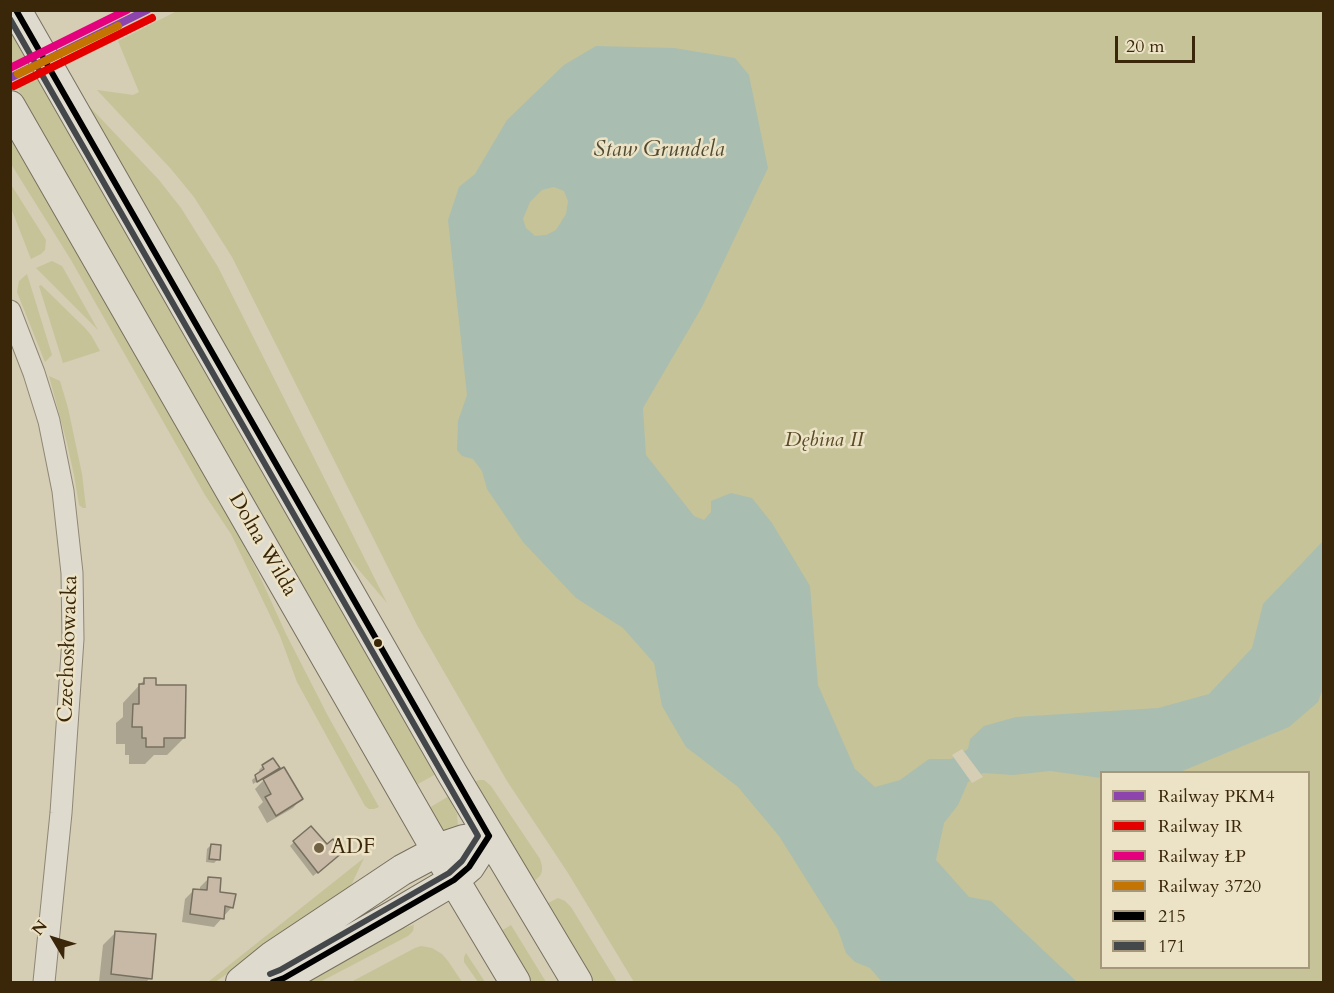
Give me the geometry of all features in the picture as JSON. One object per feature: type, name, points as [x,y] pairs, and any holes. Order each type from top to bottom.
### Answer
[{"type":"main road","points":[[16,10],[452,773],[577,982]]},
{"type":"main road","name":"Dolna Wilda","points":[[10,106],[454,880],[515,982]]},
{"type":"main road","points":[[241,982],[273,956],[394,875],[437,850],[456,842],[489,836]]},
{"type":"main road","points":[[273,982],[354,939],[454,880],[469,867],[489,836]]},
{"type":"street","name":"Czechosłowacka","points":[[12,319],[49,421],[63,491],[73,592],[73,639],[61,813],[44,982]]},
{"type":"green space","name":"Dębina II","points":[[177,11],[1323,11],[1323,982],[634,982],[568,873],[507,781],[417,625],[232,257],[194,197],[97,90],[133,95],[139,92],[118,41]]},
{"type":"green space","points":[[10,31],[436,774],[416,785],[11,77]]},
{"type":"green space","points":[[87,104],[159,180],[181,208],[218,267],[387,603],[341,549]]},
{"type":"green space","points":[[10,135],[234,525],[328,716],[379,807],[369,809],[365,806],[297,682],[280,636],[231,534],[205,495],[71,260],[11,164]]},
{"type":"green space","points":[[10,183],[46,240],[45,250],[31,259],[11,208]]},
{"type":"green space","points":[[52,261],[62,266],[98,330],[36,268]]},
{"type":"green space","points":[[27,274],[52,355],[45,362],[17,292],[19,281]]},
{"type":"green space","points":[[41,285],[85,328],[100,351],[63,363],[39,286]]},
{"type":"green space","points":[[49,376],[60,381],[68,408],[82,474],[86,508],[79,505],[67,443]]},
{"type":"green space","points":[[484,780],[491,786],[540,859],[542,871],[533,882],[474,782]]},
{"type":"green space","points":[[449,796],[457,814],[458,827],[444,832],[429,808]]},
{"type":"green space","points":[[364,858],[347,894],[215,982],[208,982]]},
{"type":"green space","points":[[558,898],[571,907],[617,982],[593,982],[546,904]]},
{"type":"green space","points":[[414,925],[413,931],[408,936],[320,982],[304,982],[400,929]]},
{"type":"green space","points":[[511,925],[546,982],[532,982],[501,931]]},
{"type":"green space","points":[[421,946],[432,948],[442,954],[462,982],[351,982],[415,948]]},
{"type":"green space","points":[[466,953],[485,982],[478,982],[464,962]]},
{"type":"water","name":"Staw Grundela","points":[[596,46],[674,48],[735,58],[749,75],[768,168],[702,307],[643,408],[646,455],[694,516],[704,520],[711,512],[711,501],[731,493],[752,498],[772,523],[810,586],[818,685],[855,769],[875,787],[900,780],[929,759],[951,759],[968,749],[970,739],[984,726],[1016,717],[1158,708],[1209,694],[1252,648],[1263,604],[1323,541],[1324,686],[1318,702],[1289,727],[1182,771],[1100,771],[1100,778],[1050,771],[1013,775],[983,773],[968,782],[958,805],[944,823],[936,860],[969,897],[991,901],[1077,982],[882,982],[870,968],[855,962],[846,953],[838,930],[779,836],[738,787],[686,747],[662,706],[654,663],[623,628],[576,598],[523,542],[487,489],[482,471],[473,459],[462,456],[457,450],[458,421],[467,395],[448,220],[459,187],[475,174],[507,120],[564,65]],"holes":[[[554,187],[564,191],[568,201],[566,214],[556,230],[546,235],[535,236],[526,228],[523,219],[530,202],[542,190]]]},
{"type":"pier","points":[[962,749],[983,777],[972,783],[952,755]]},
{"type":"building","points":[[144,678],[156,678],[156,685],[186,685],[185,738],[164,738],[164,747],[146,747],[146,738],[142,738],[142,727],[132,727],[133,704],[139,704],[139,684],[144,684]]},
{"type":"building","points":[[273,758],[280,768],[257,782],[255,775],[264,769],[262,765]]},
{"type":"building","points":[[284,767],[303,799],[276,816],[265,797],[271,794],[263,779]]},
{"type":"building","name":"ADF","points":[[311,826],[327,844],[333,839],[343,852],[318,873],[293,841]]},
{"type":"building","points":[[211,844],[221,845],[220,860],[209,859]]},
{"type":"building","points":[[208,877],[221,878],[220,892],[236,894],[233,908],[225,906],[224,919],[190,914],[193,889],[207,890]]},
{"type":"building","points":[[115,931],[156,934],[152,979],[111,974]]},
{"type":"rail line","name":"ŁP","points":[[10,68],[127,10]]},
{"type":"rail line","name":"PKM4","points":[[10,78],[147,10]]},
{"type":"rail line","name":"IR","points":[[14,86],[152,18]]},
{"type":"rail line","name":"3720","points":[[18,74],[118,26]]},
{"type":"transit line","name":"215","points":[[16,10],[489,836]]},
{"type":"transit line","name":"171","points":[[10,19],[478,836],[462,861],[449,873],[270,974]]},
{"type":"transit line","name":"215","points":[[273,982],[284,978],[454,880],[469,867],[489,836]]},
{"type":"place","name":"ADF","points":[[319,848]]}]
